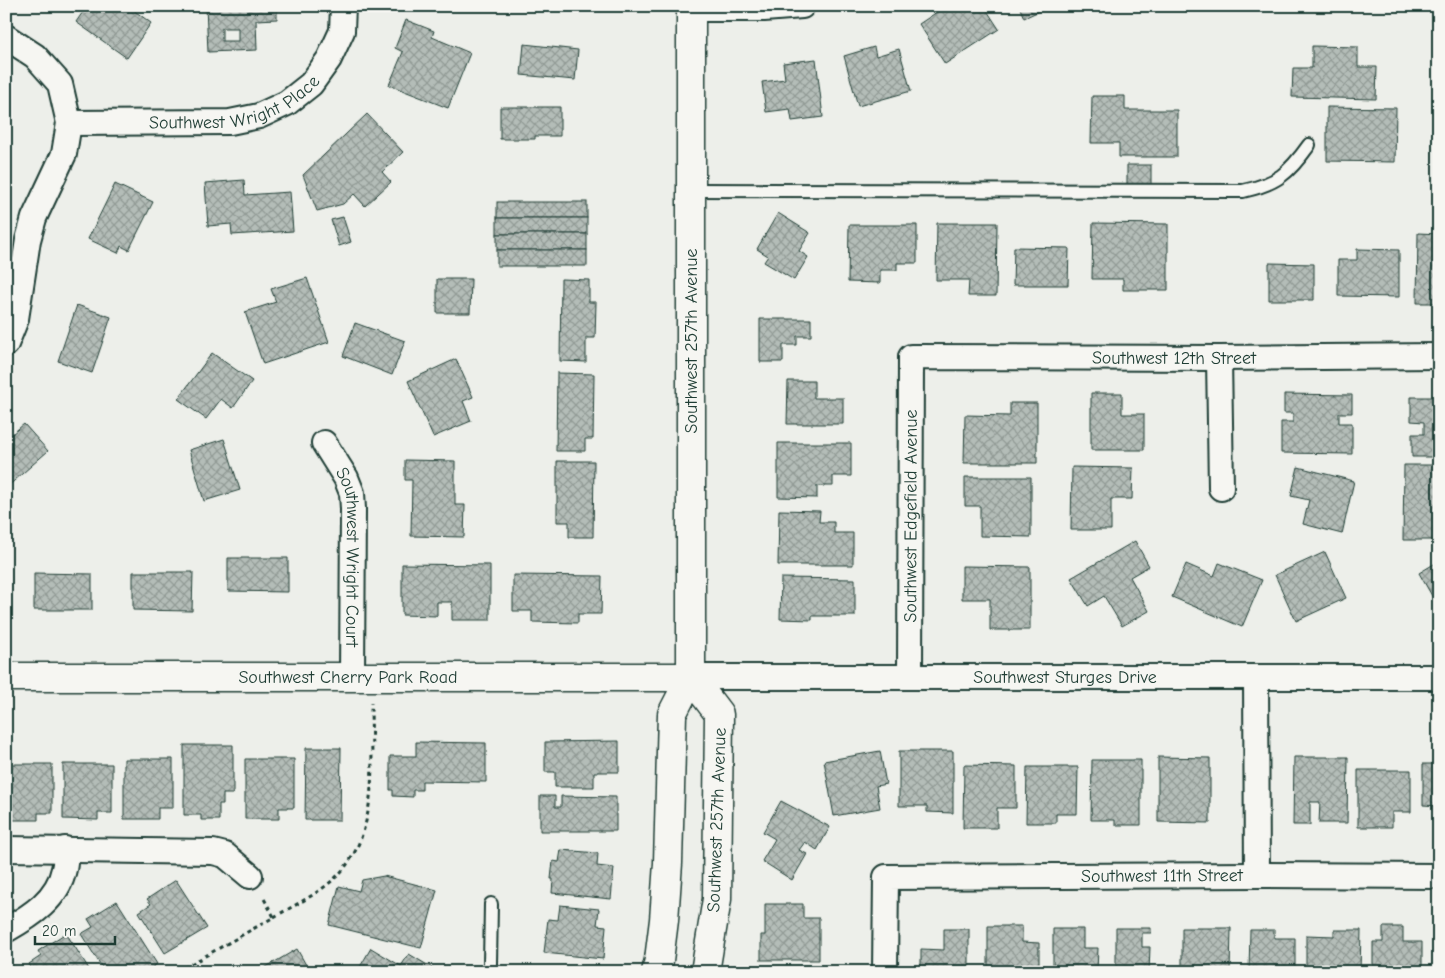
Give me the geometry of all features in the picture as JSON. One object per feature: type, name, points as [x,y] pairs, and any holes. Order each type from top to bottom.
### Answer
[{"type":"main road","name":"Southwest 257th Avenue","points":[[656,972],[664,920],[668,863],[672,714],[691,676],[691,8]]},
{"type":"main road","name":"Southwest Cherry Park Road","points":[[6,676],[691,676]]},
{"type":"main road","name":"Southwest 257th Avenue","points":[[691,676],[719,714],[717,899],[705,972]]},
{"type":"street","name":"Southwest Wright Place","points":[[69,123],[230,122],[259,116],[287,103],[311,84],[330,60],[342,31],[343,6]]},
{"type":"street","points":[[691,8],[764,9],[802,6]]},
{"type":"street","points":[[6,37],[35,56],[60,84],[69,123],[64,154],[34,218],[28,240],[16,319],[6,344]]},
{"type":"street","name":"Southwest 12th Street","points":[[911,357],[1219,358],[1439,356]]},
{"type":"street","name":"Southwest Edgefield Avenue","points":[[910,676],[911,357]]},
{"type":"street","points":[[1219,358],[1221,488]]},
{"type":"street","name":"Southwest Wright Court","points":[[324,443],[346,478],[352,493],[361,676]]},
{"type":"street","name":"Southwest Sturges Drive","points":[[691,676],[1439,676]]},
{"type":"street","points":[[1256,676],[1257,875]]},
{"type":"street","points":[[6,849],[214,852],[225,855],[250,876]]},
{"type":"street","points":[[6,930],[27,918],[48,901],[60,883],[65,868],[65,849]]},
{"type":"street","name":"Southwest 11th Street","points":[[885,972],[886,877],[1439,876]]},
{"type":"lane","points":[[691,190],[1243,191],[1262,187],[1282,176],[1297,162],[1309,145]]},
{"type":"lane","points":[[488,972],[490,964],[491,904]]},
{"type":"path","points":[[177,972],[306,899],[337,876],[351,857],[366,824],[371,787],[361,676]]},
{"type":"path","points":[[250,876],[274,917]]},
{"type":"building","points":[[87,6],[128,6],[151,23],[127,58],[76,22]]},
{"type":"building","points":[[206,6],[277,6],[277,19],[256,20],[257,50],[208,52]],"holes":[[[222,28],[238,28],[238,41],[222,41]]]},
{"type":"building","points":[[946,6],[984,6],[999,29],[945,64],[919,24]]},
{"type":"building","points":[[1019,6],[1050,6],[1024,18]]},
{"type":"building","points":[[406,20],[434,31],[432,37],[470,53],[448,108],[389,85],[403,52],[395,48]]},
{"type":"building","points":[[524,44],[578,50],[575,80],[521,75]]},
{"type":"building","points":[[1312,46],[1358,47],[1358,67],[1377,67],[1376,99],[1292,97],[1293,68],[1312,68]]},
{"type":"building","points":[[874,47],[876,56],[899,49],[911,91],[858,106],[844,56]]},
{"type":"building","points":[[816,59],[823,117],[792,121],[790,109],[766,112],[762,82],[785,79],[783,63]]},
{"type":"building","points":[[1092,96],[1125,96],[1125,110],[1177,110],[1177,157],[1119,157],[1119,143],[1091,143]]},
{"type":"building","points":[[500,107],[560,107],[560,136],[535,136],[535,139],[500,139]]},
{"type":"building","points":[[1327,107],[1396,108],[1395,162],[1327,161]]},
{"type":"building","points":[[367,114],[403,152],[382,172],[391,182],[365,206],[354,194],[343,204],[317,211],[303,175]]},
{"type":"building","points":[[1127,165],[1151,165],[1151,186],[1127,186]]},
{"type":"building","points":[[244,180],[245,195],[290,192],[293,231],[232,235],[231,224],[208,226],[205,183]]},
{"type":"building","points":[[115,184],[153,202],[129,250],[121,246],[118,253],[88,239]]},
{"type":"building","points":[[497,202],[587,202],[587,218],[497,218]]},
{"type":"building","points":[[778,213],[810,233],[799,251],[808,257],[794,280],[764,262],[768,256],[757,249]]},
{"type":"building","points":[[343,217],[351,242],[339,246],[331,220]]},
{"type":"building","points":[[497,218],[587,218],[587,234],[497,234]]},
{"type":"building","points":[[937,223],[997,223],[996,296],[968,296],[969,280],[936,280]]},
{"type":"building","points":[[1093,223],[1168,224],[1168,290],[1123,290],[1123,279],[1092,279]]},
{"type":"building","points":[[849,225],[917,225],[917,263],[897,263],[897,270],[880,270],[880,283],[848,282]]},
{"type":"building","points":[[1418,233],[1439,234],[1439,303],[1417,303]]},
{"type":"building","points":[[497,234],[587,234],[587,250],[497,250]]},
{"type":"building","points":[[1014,247],[1069,248],[1068,285],[1013,285]]},
{"type":"building","points":[[1357,249],[1399,250],[1399,297],[1338,296],[1338,260],[1357,260]]},
{"type":"building","points":[[497,250],[587,250],[587,266],[497,266]]},
{"type":"building","points":[[1269,263],[1314,264],[1314,300],[1269,300]]},
{"type":"building","points":[[307,278],[329,342],[263,364],[245,312],[276,302],[271,289]]},
{"type":"building","points":[[437,279],[471,279],[470,313],[437,313]]},
{"type":"building","points":[[561,279],[589,280],[589,302],[596,302],[595,338],[586,338],[586,362],[560,361]]},
{"type":"building","points":[[77,305],[111,317],[92,373],[58,361]]},
{"type":"building","points":[[760,319],[811,319],[811,336],[797,336],[797,345],[783,345],[783,362],[760,362]]},
{"type":"building","points":[[355,323],[405,341],[392,375],[343,356]]},
{"type":"building","points":[[212,353],[252,381],[233,408],[221,399],[206,419],[178,399]]},
{"type":"building","points":[[456,359],[473,397],[463,401],[471,421],[433,437],[408,381]]},
{"type":"building","points":[[557,373],[594,374],[593,439],[585,439],[585,451],[556,451]]},
{"type":"building","points":[[788,381],[814,381],[814,398],[843,398],[843,424],[787,424]]},
{"type":"building","points":[[1091,393],[1122,393],[1122,414],[1144,414],[1144,450],[1091,450]]},
{"type":"building","points":[[1284,394],[1352,395],[1352,413],[1339,413],[1339,423],[1352,423],[1352,454],[1281,453],[1281,422],[1293,422],[1293,413],[1284,413]]},
{"type":"building","points":[[1411,397],[1439,397],[1439,457],[1412,457],[1412,434],[1424,434],[1424,422],[1411,421]]},
{"type":"building","points":[[1010,403],[1037,403],[1037,463],[964,463],[965,415],[1010,416]]},
{"type":"building","points":[[24,424],[48,451],[6,488],[6,439]]},
{"type":"building","points":[[224,439],[240,490],[204,501],[189,450]]},
{"type":"building","points":[[778,443],[851,443],[851,476],[833,476],[833,486],[817,486],[817,498],[778,497]]},
{"type":"building","points":[[405,460],[455,461],[455,505],[465,505],[464,537],[411,536],[412,480],[405,480]]},
{"type":"building","points":[[557,461],[594,461],[593,537],[569,537],[569,522],[557,522]]},
{"type":"building","points":[[1404,465],[1439,465],[1439,540],[1403,540]]},
{"type":"building","points":[[1072,467],[1133,468],[1132,499],[1111,499],[1111,530],[1071,530]]},
{"type":"building","points":[[1298,467],[1354,481],[1342,534],[1303,524],[1309,500],[1291,496]]},
{"type":"building","points":[[965,477],[1031,477],[1031,537],[980,536],[980,506],[965,506]]},
{"type":"building","points":[[779,510],[820,511],[819,522],[834,522],[834,533],[853,533],[853,565],[778,565]]},
{"type":"building","points":[[1135,541],[1149,566],[1130,577],[1149,611],[1122,626],[1104,596],[1088,606],[1071,578]]},
{"type":"building","points":[[1325,552],[1346,598],[1296,621],[1275,575]]},
{"type":"building","points":[[228,558],[288,558],[288,592],[228,591]]},
{"type":"building","points":[[1439,561],[1439,602],[1436,603],[1419,573]]},
{"type":"building","points":[[1219,563],[1262,580],[1242,627],[1172,597],[1186,564],[1214,576]]},
{"type":"building","points":[[402,564],[490,565],[490,620],[452,620],[452,602],[437,602],[437,616],[402,615]]},
{"type":"building","points":[[962,566],[1030,567],[1030,630],[990,630],[990,599],[962,599]]},
{"type":"building","points":[[133,572],[193,572],[192,611],[133,610]]},
{"type":"building","points":[[34,573],[92,574],[92,610],[34,610]]},
{"type":"building","points":[[513,575],[602,576],[601,614],[578,614],[578,623],[532,622],[532,611],[513,611]]},
{"type":"building","points":[[781,578],[855,579],[855,616],[812,616],[812,620],[780,619]]},
{"type":"building","points":[[619,741],[619,772],[594,772],[594,787],[555,787],[555,772],[545,772],[545,742]]},
{"type":"building","points":[[416,742],[486,743],[486,782],[422,781],[422,790],[413,790],[413,797],[393,796],[393,790],[390,790],[390,756],[416,756]]},
{"type":"building","points":[[184,745],[233,745],[233,794],[223,794],[223,804],[219,804],[219,820],[201,820],[201,815],[184,815]]},
{"type":"building","points":[[306,748],[341,748],[340,820],[305,820]]},
{"type":"building","points":[[880,751],[886,784],[876,786],[880,808],[834,816],[824,761]]},
{"type":"building","points":[[899,751],[953,751],[953,813],[927,812],[927,806],[899,806]]},
{"type":"building","points":[[1158,757],[1210,758],[1210,823],[1158,822]]},
{"type":"building","points":[[1294,757],[1348,757],[1347,823],[1319,823],[1320,802],[1310,802],[1310,825],[1293,825]]},
{"type":"building","points":[[124,759],[173,759],[173,808],[158,808],[158,819],[124,819]]},
{"type":"building","points":[[245,759],[294,759],[294,808],[279,808],[279,819],[245,819]]},
{"type":"building","points":[[1092,760],[1141,760],[1141,825],[1115,825],[1115,820],[1091,820]]},
{"type":"building","points":[[6,764],[52,764],[52,813],[38,813],[38,820],[6,820]]},
{"type":"building","points":[[63,764],[112,764],[112,813],[98,813],[98,820],[63,819]]},
{"type":"building","points":[[1423,764],[1439,764],[1439,806],[1423,805]]},
{"type":"building","points":[[964,765],[1016,766],[1016,808],[997,808],[997,828],[963,828]]},
{"type":"building","points":[[1027,767],[1078,767],[1077,814],[1056,814],[1056,823],[1026,823]]},
{"type":"building","points":[[1358,770],[1411,770],[1411,812],[1392,812],[1392,827],[1358,827]]},
{"type":"building","points":[[540,796],[555,796],[555,807],[561,807],[561,796],[616,797],[616,831],[540,831]]},
{"type":"building","points":[[781,801],[830,827],[817,850],[805,842],[799,850],[807,854],[792,880],[762,861],[775,839],[763,832]]},
{"type":"building","points":[[561,850],[598,853],[597,866],[614,868],[611,899],[552,893],[553,861],[559,862]]},
{"type":"building","points":[[384,876],[437,890],[421,948],[329,925],[339,886],[359,891],[362,880]]},
{"type":"building","points":[[176,880],[207,928],[165,953],[139,912],[151,904],[147,899]]},
{"type":"building","points":[[117,901],[157,964],[145,972],[121,972],[119,968],[114,972],[105,972],[81,934],[93,927],[88,919]]},
{"type":"building","points":[[765,904],[803,904],[803,918],[819,918],[819,960],[761,960],[761,935],[765,935]]},
{"type":"building","points":[[560,905],[599,909],[597,925],[606,926],[603,959],[544,953],[548,919],[558,920]]},
{"type":"building","points":[[988,926],[1022,926],[1022,942],[1039,943],[1039,972],[988,972]]},
{"type":"building","points":[[1383,927],[1403,927],[1403,942],[1422,942],[1422,972],[1373,972],[1373,942],[1383,942]]},
{"type":"building","points":[[1116,928],[1151,928],[1151,933],[1142,933],[1142,947],[1150,947],[1149,972],[1116,972]]},
{"type":"building","points":[[1182,928],[1231,928],[1230,972],[1182,972]]},
{"type":"building","points":[[944,929],[969,929],[969,972],[921,972],[921,949],[944,950]]},
{"type":"building","points":[[1053,929],[1083,929],[1083,948],[1098,948],[1097,972],[1053,972]]},
{"type":"building","points":[[1250,930],[1274,930],[1274,938],[1295,938],[1295,972],[1249,972]]},
{"type":"building","points":[[1334,930],[1361,930],[1360,972],[1306,972],[1306,935],[1334,936]]},
{"type":"building","points":[[66,933],[91,972],[34,972],[29,964],[41,956],[38,951]]},
{"type":"building","points":[[371,948],[401,966],[409,954],[439,972],[357,972]]},
{"type":"building","points":[[297,949],[310,972],[263,972],[261,970]]},
{"type":"building","points":[[12,965],[16,972],[6,972],[6,969]]}]
